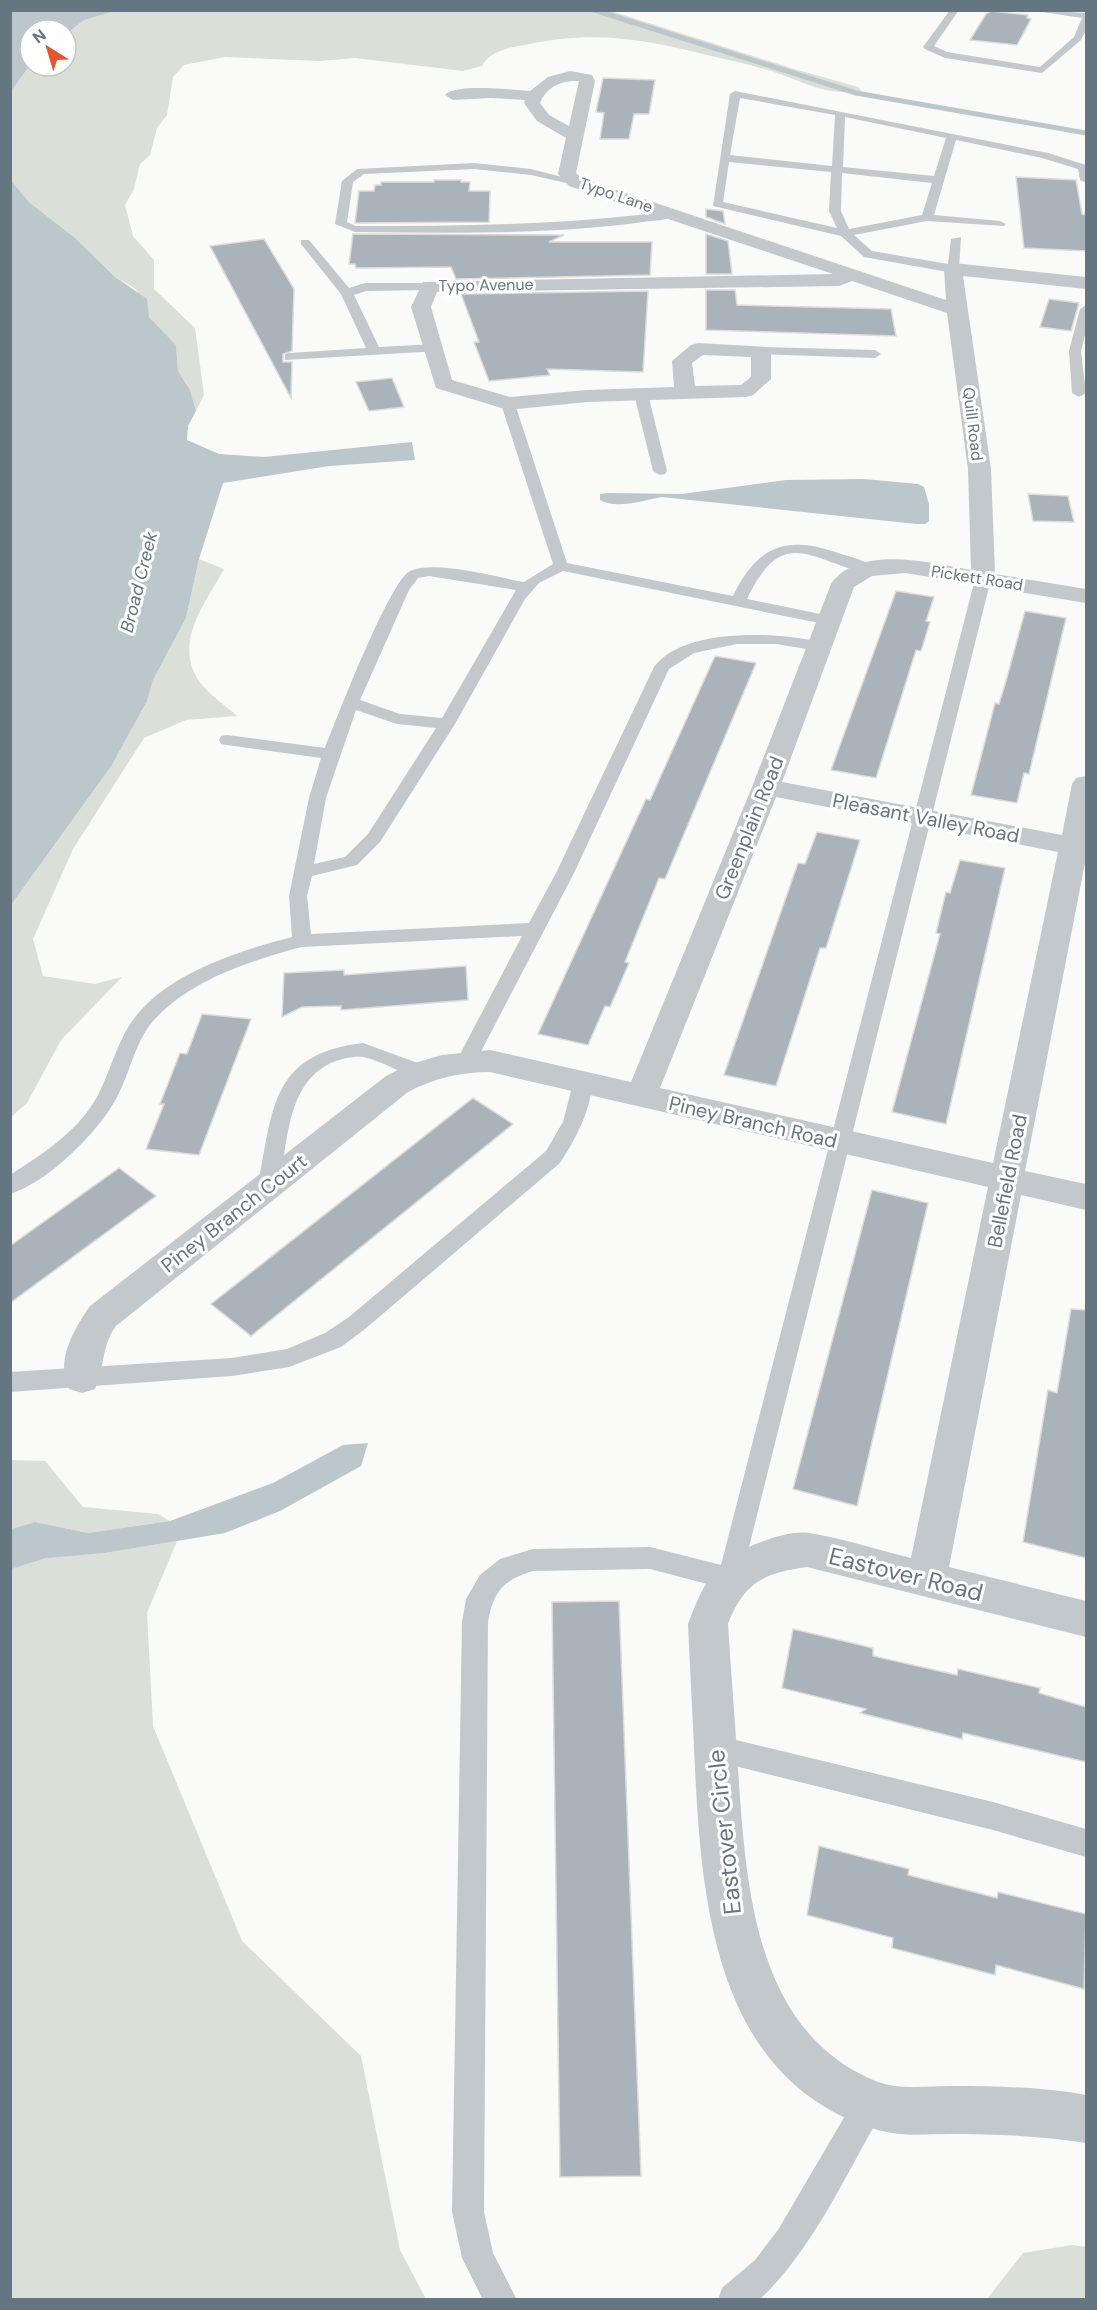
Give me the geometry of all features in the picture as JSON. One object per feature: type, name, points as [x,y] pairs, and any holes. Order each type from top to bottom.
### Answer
[{"type":"street","name":"Typo Lane","points":[[534,96],[544,86],[561,77],[586,78],[567,174],[575,182],[672,214]]},
{"type":"street","points":[[453,95],[491,93],[534,96],[532,103],[535,111],[574,135]]},
{"type":"street","points":[[672,214],[955,309]]},
{"type":"street","points":[[953,269],[1086,283]]},
{"type":"street","name":"Quill Road","points":[[953,269],[955,309],[976,436],[985,537],[984,579]]},
{"type":"street","name":"Typo Avenue","points":[[761,351],[761,379],[746,391],[587,396],[508,404],[476,392],[443,384],[421,307],[430,286],[839,280],[851,274]]},
{"type":"street","points":[[685,393],[682,361],[698,349],[761,351]]},
{"type":"street","name":"Pickett Road","points":[[867,569],[905,566],[1086,596]]},
{"type":"street","name":"Greenplain Road","points":[[641,1097],[766,788],[843,584],[852,576],[867,569]]},
{"type":"street","name":"Bellefield Road","points":[[927,1578],[1007,1179],[1080,847],[1086,784]]},
{"type":"street","name":"Pleasant Valley Road","points":[[766,788],[1080,847]]},
{"type":"street","name":"Piney Branch Road","points":[[419,1071],[467,1060],[490,1061],[1086,1197]]},
{"type":"street","name":"Piney Branch Court","points":[[82,1378],[82,1359],[88,1336],[104,1316],[397,1084],[419,1071]]},
{"type":"street","name":"Eastover Road","points":[[730,1579],[749,1564],[776,1553],[807,1550],[1086,1619]]},
{"type":"street","name":"Eastover Circle","points":[[730,1579],[717,1597],[708,1624],[724,1880],[738,1946],[761,2007],[789,2047],[824,2080],[870,2103],[905,2111],[951,2110],[1086,2119]]},
{"type":"lane","points":[[955,10],[928,47],[945,55],[1042,70],[1078,38],[1086,18],[1034,10]]},
{"type":"lane","points":[[1000,224],[927,218],[845,233],[717,204],[727,158],[735,94],[1044,155],[1083,167],[1086,180]]},
{"type":"lane","points":[[840,113],[835,211],[845,233],[868,254],[953,269],[957,239]]},
{"type":"lane","points":[[927,218],[952,137]]},
{"type":"lane","points":[[727,158],[939,180]]},
{"type":"lane","points":[[575,182],[531,172],[474,166],[361,171],[348,181],[340,224],[355,229],[540,228],[588,226],[672,214]]},
{"type":"lane","points":[[305,242],[347,293],[374,351]]},
{"type":"lane","points":[[347,293],[365,287],[430,286]]},
{"type":"lane","points":[[1079,393],[1075,351],[1086,309]]},
{"type":"lane","points":[[290,357],[434,348]]},
{"type":"lane","points":[[761,351],[875,354]]},
{"type":"lane","points":[[641,394],[660,471]]},
{"type":"lane","points":[[508,404],[561,566]]},
{"type":"lane","points":[[738,601],[747,577],[760,562],[774,551],[791,546],[814,548],[867,569]]},
{"type":"lane","points":[[304,872],[351,861],[374,838],[447,724],[518,597],[534,580],[561,566],[830,620]]},
{"type":"lane","points":[[302,941],[298,896],[329,754],[350,702],[402,589],[413,575],[429,571],[447,572],[528,587]]},
{"type":"lane","points":[[501,2300],[478,2258],[468,2212],[475,1622],[479,1599],[489,1583],[509,1567],[533,1560],[650,1558],[730,1579],[984,579]]},
{"type":"lane","points":[[467,1060],[565,873],[662,667],[684,651],[734,638],[779,638],[819,646]]},
{"type":"lane","points":[[350,702],[397,719],[447,724]]},
{"type":"lane","points":[[227,740],[329,754]]},
{"type":"lane","points":[[10,1186],[65,1150],[89,1123],[108,1096],[138,1028],[148,1013],[167,997],[240,959],[267,949],[302,941],[535,929]]},
{"type":"lane","points":[[269,1185],[289,1088],[300,1073],[317,1060],[352,1050],[372,1053],[419,1071]]},
{"type":"lane","points":[[10,1382],[243,1365],[290,1358],[333,1340],[357,1323],[553,1157],[571,1130],[581,1101],[583,1083]]},
{"type":"lane","points":[[715,1748],[993,1816],[1086,1843]]},
{"type":"lane","points":[[734,2300],[766,2271],[789,2241],[870,2103]]},
{"type":"shaded area","points":[[114,10],[611,11],[858,87],[862,91],[837,92],[816,88],[758,67],[688,50],[643,41],[599,37],[554,40],[510,48],[497,52],[482,66],[463,71],[355,58],[320,61],[225,57],[184,65],[173,77],[167,115],[157,128],[150,155],[140,164],[134,189],[125,205],[133,236],[154,260],[154,289],[195,328],[204,395],[196,411],[190,390],[178,371],[176,345],[149,317],[136,289],[114,276],[74,237],[30,203],[10,181],[10,91],[20,78],[78,78],[78,25],[84,20]]},
{"type":"shaded area","points":[[199,559],[224,569],[201,610],[190,638],[189,652],[192,666],[203,686],[237,716],[186,720],[144,738],[73,849],[33,939],[43,976],[95,984],[122,977],[61,1040],[27,1103],[11,1117],[11,905],[112,765],[147,701],[153,680],[186,618]]},
{"type":"shaded area","points":[[11,1460],[45,1461],[83,1507],[158,1514],[170,1521],[88,1533],[35,1522],[11,1529]]},
{"type":"shaded area","points":[[177,1541],[147,1613],[153,1726],[242,1941],[361,2056],[400,2250],[426,2299],[12,2299],[10,1569],[46,1557],[105,1553]]},
{"type":"shaded area","points":[[1072,2245],[1086,2247],[1086,2299],[987,2299],[1023,2253]]},
{"type":"water","points":[[11,10],[114,10],[84,20],[78,25],[78,18],[18,18],[18,78],[20,78],[11,91]]},
{"type":"water","name":"Broad Creek","points":[[11,181],[30,203],[74,237],[114,276],[147,299],[149,317],[176,345],[178,371],[190,390],[196,411],[188,426],[187,440],[219,454],[264,457],[412,442],[415,460],[329,466],[223,483],[199,559],[186,618],[153,680],[147,701],[112,765],[11,905]]},
{"type":"water","points":[[864,479],[918,484],[924,487],[929,504],[929,521],[925,524],[916,524],[662,497],[622,504],[600,500],[600,494],[608,493],[682,494],[786,480]]},
{"type":"water","points":[[368,1443],[361,1466],[280,1511],[225,1533],[105,1553],[46,1558],[11,1569],[11,1529],[35,1522],[88,1533],[170,1521],[273,1483],[343,1445]]},
{"type":"building","points":[[991,11],[1028,15],[1027,18],[1031,19],[1017,45],[970,40],[986,14]]},
{"type":"building","points":[[603,78],[655,80],[649,114],[634,114],[629,139],[600,139],[604,113],[596,112]]},
{"type":"building","points":[[1016,177],[1076,180],[1082,214],[1086,215],[1086,251],[1024,248]]},
{"type":"building","points":[[434,180],[461,180],[461,182],[470,182],[469,191],[490,191],[489,222],[355,223],[359,191],[374,191],[375,185],[381,185],[381,182],[434,182]]},
{"type":"building","points":[[706,209],[723,211],[725,224],[706,217]]},
{"type":"building","points":[[353,234],[564,235],[549,242],[652,242],[650,275],[456,279],[451,267],[356,268],[355,264],[349,264]]},
{"type":"building","points":[[706,234],[728,241],[732,274],[706,274]]},
{"type":"building","points":[[264,239],[294,289],[292,351],[283,354],[283,362],[292,362],[291,398],[210,246]]},
{"type":"building","points":[[706,290],[735,290],[737,305],[891,309],[896,336],[706,330]]},
{"type":"building","points":[[648,291],[643,372],[547,369],[550,375],[489,381],[474,342],[479,342],[461,294]]},
{"type":"building","points":[[1049,299],[1079,303],[1071,331],[1040,327]]},
{"type":"building","points":[[392,378],[404,407],[369,411],[356,382]]},
{"type":"building","points":[[1028,494],[1068,496],[1074,522],[1033,521]]},
{"type":"building","points":[[896,591],[934,597],[926,621],[930,622],[921,651],[916,650],[876,778],[831,770]]},
{"type":"building","points":[[1025,611],[1066,618],[1029,774],[1024,773],[1017,803],[971,795],[995,703],[999,704]]},
{"type":"building","points":[[715,656],[756,663],[665,879],[659,878],[625,962],[629,963],[610,1007],[605,1006],[588,1045],[538,1034],[646,799],[650,800]]},
{"type":"building","points":[[817,832],[860,840],[826,948],[820,948],[776,1086],[724,1075],[798,863],[805,864]]},
{"type":"building","points":[[960,860],[1005,868],[946,1124],[892,1112],[940,934],[936,933],[946,892],[950,893]]},
{"type":"building","points":[[466,966],[468,1000],[341,1010],[341,1006],[302,1007],[282,1017],[284,973],[344,970],[344,975]]},
{"type":"building","points":[[202,1014],[251,1019],[199,1155],[146,1149],[164,1104],[160,1104],[180,1053],[187,1054]]},
{"type":"building","points":[[473,1098],[513,1124],[251,1336],[211,1304]]},
{"type":"building","points":[[119,1168],[156,1196],[10,1303],[10,1246]]},
{"type":"building","points":[[872,1190],[928,1203],[857,1506],[793,1489]]},
{"type":"building","points":[[1071,1309],[1086,1310],[1086,1558],[1023,1542],[1048,1390],[1057,1393]]},
{"type":"building","points":[[619,1601],[641,2176],[560,2177],[552,1602]]},
{"type":"building","points":[[793,1629],[873,1648],[873,1656],[957,1675],[958,1669],[1040,1688],[1039,1693],[1086,1707],[1086,1762],[963,1733],[962,1739],[860,1713],[866,1709],[782,1688]]},
{"type":"building","points":[[819,1846],[909,1869],[908,1875],[997,1898],[998,1892],[1086,1914],[1084,1989],[996,1965],[995,1975],[892,1948],[893,1938],[807,1915]]},
{"type":"waterway","points":[[594,10],[856,93],[1086,133]]}]
